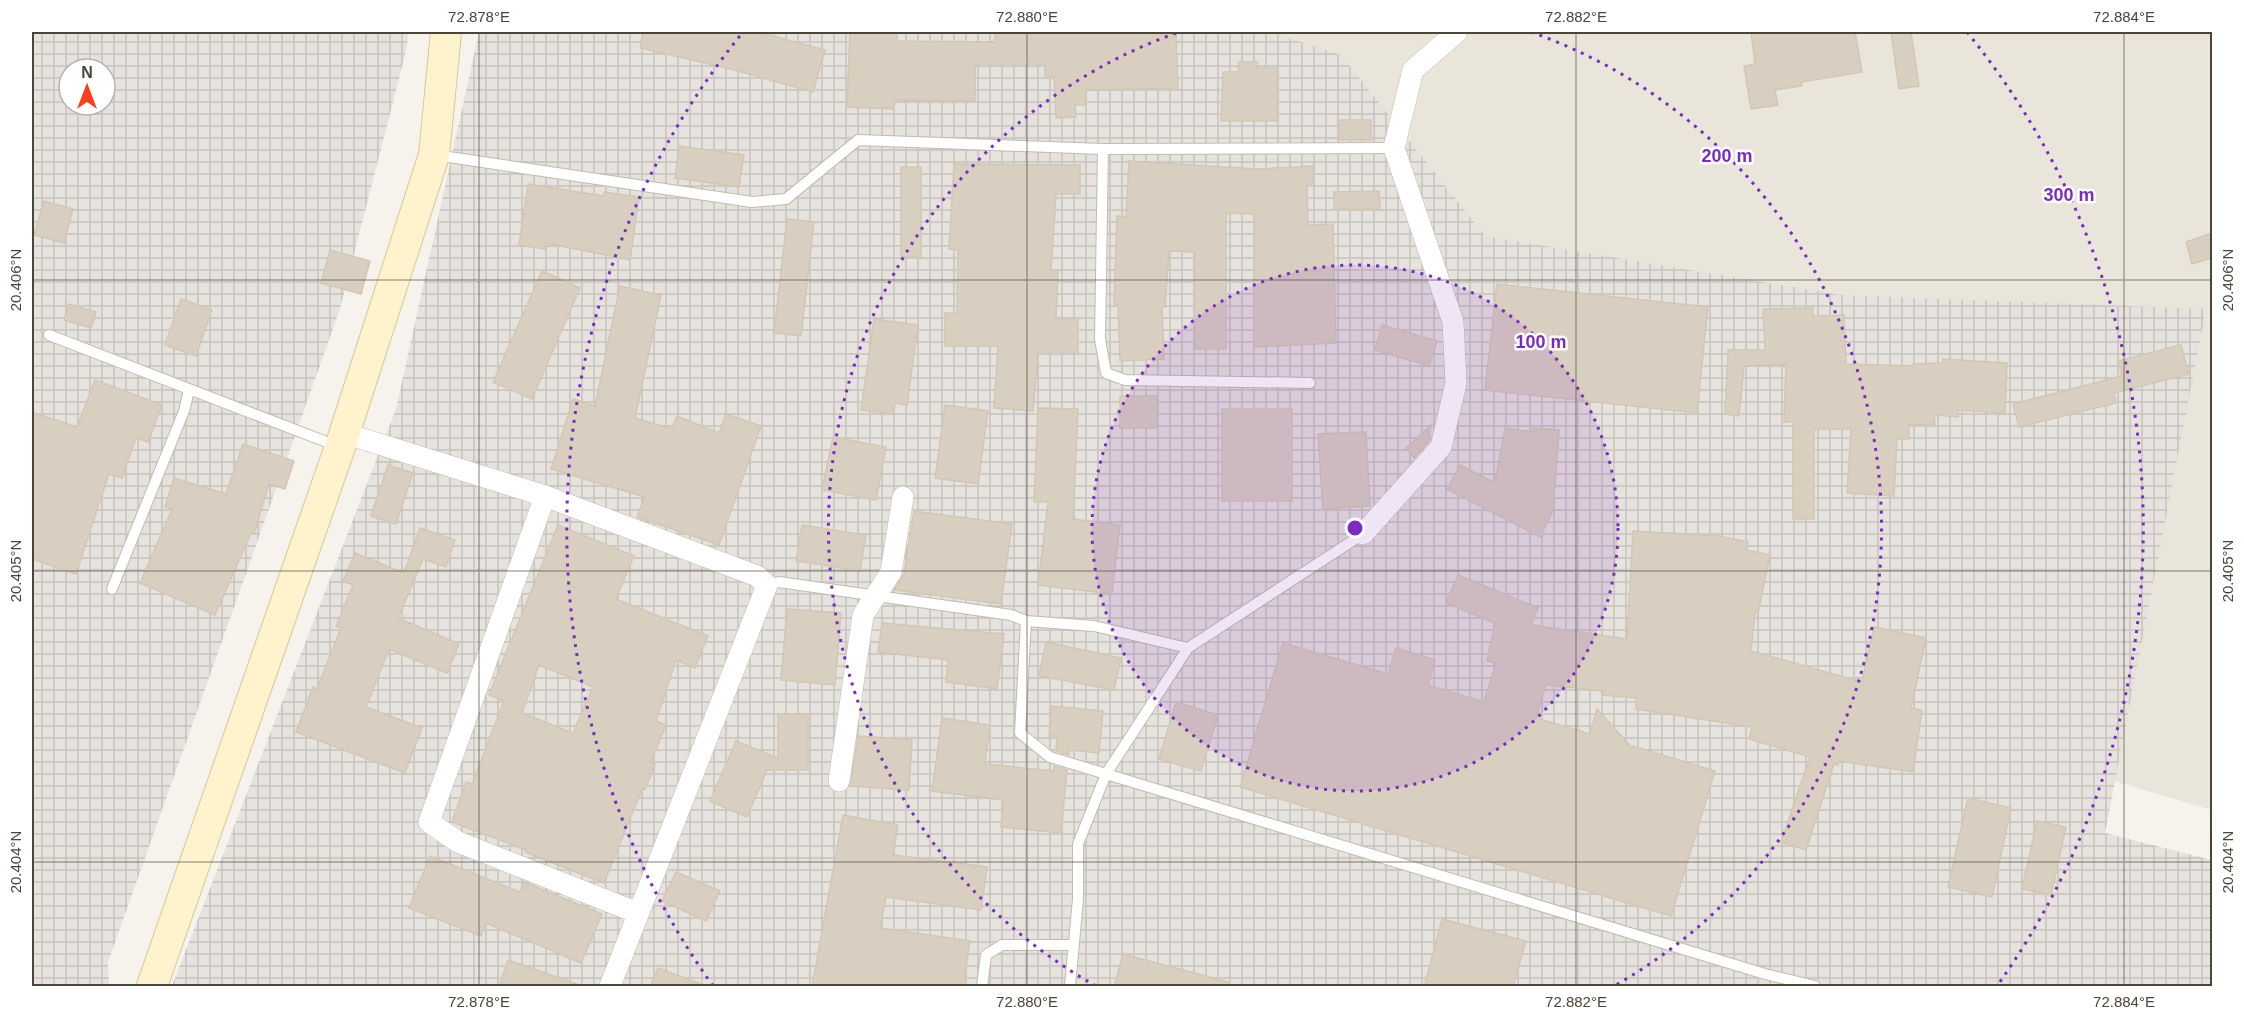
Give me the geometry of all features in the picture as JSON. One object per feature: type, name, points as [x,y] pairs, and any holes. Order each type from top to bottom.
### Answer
[{"type":"street","points":[[152,987],[342,440],[434,155],[446,32]]},
{"type":"street","points":[[1363,534],[1441,447],[1456,383],[1453,322],[1394,148],[1413,70],[1457,32]]},
{"type":"street","points":[[342,440],[545,496],[757,576],[767,585],[610,987]]},
{"type":"street","points":[[545,496],[429,822],[458,842],[638,912]]},
{"type":"street","points":[[839,781],[863,615],[891,572],[903,497]]},
{"type":"lane","points":[[434,155],[752,202],[786,199],[858,140],[1102,149],[1394,148]]},
{"type":"lane","points":[[1102,149],[1100,339],[1106,373],[1125,380],[1310,383]]},
{"type":"lane","points":[[49,335],[189,390],[342,440]]},
{"type":"lane","points":[[112,589],[184,411],[189,390]]},
{"type":"lane","points":[[1070,987],[1078,899],[1078,844],[1106,774],[1188,648],[1363,534]]},
{"type":"lane","points":[[767,585],[779,582],[1011,615],[1026,621],[1094,626],[1188,648]]},
{"type":"lane","points":[[1026,621],[1020,733],[1050,758],[1765,974],[1815,987]]},
{"type":"lane","points":[[982,987],[986,955],[1002,945],[1074,945]]},
{"type":"shaded area","points":[[32,32],[409,32],[340,309],[108,962],[109,986],[32,986]]},
{"type":"shaded area","points":[[479,32],[1271,32],[1341,55],[1485,236],[1841,295],[2206,309],[2105,833],[2212,860],[2212,986],[172,986],[396,409]]},
{"type":"shaded area","points":[[1254,32],[2212,32],[2212,810],[1233,521]]},
{"type":"building","points":[[644,32],[758,32],[825,50],[813,92],[731,69],[640,48]]},
{"type":"building","points":[[850,32],[897,32],[897,41],[995,42],[995,32],[1176,32],[1178,88],[1086,90],[1086,105],[1075,105],[1076,117],[1056,118],[1054,76],[1045,77],[1045,64],[975,64],[975,101],[895,100],[894,109],[847,107]]},
{"type":"building","points":[[1751,32],[1855,32],[1862,72],[1801,82],[1802,86],[1775,90],[1778,105],[1751,109],[1744,66],[1755,64]]},
{"type":"building","points":[[1891,32],[1911,32],[1919,86],[1899,89]]},
{"type":"building","points":[[1239,62],[1257,62],[1257,68],[1277,68],[1277,121],[1221,121],[1223,72],[1238,72]]},
{"type":"building","points":[[1339,120],[1371,120],[1371,140],[1339,140]]},
{"type":"building","points":[[679,146],[744,155],[739,187],[675,178]]},
{"type":"building","points":[[1129,161],[1257,169],[1313,166],[1313,184],[1307,184],[1308,225],[1333,224],[1336,343],[1254,347],[1254,214],[1226,213],[1226,349],[1195,349],[1195,252],[1169,251],[1165,307],[1162,307],[1164,359],[1120,361],[1118,305],[1114,304],[1117,216],[1126,217]]},
{"type":"building","points":[[954,164],[1080,165],[1080,194],[1056,194],[1051,270],[1058,270],[1056,319],[1078,319],[1078,352],[1038,352],[1033,411],[994,408],[998,346],[945,346],[945,313],[957,313],[958,250],[949,249]]},
{"type":"building","points":[[901,167],[921,167],[921,257],[901,257]]},
{"type":"building","points":[[528,184],[604,196],[604,192],[639,197],[630,260],[546,243],[545,249],[519,245]]},
{"type":"building","points":[[1379,191],[1380,209],[1334,209],[1334,192]]},
{"type":"building","points":[[44,201],[73,209],[64,243],[34,235]]},
{"type":"building","points":[[787,219],[814,222],[801,336],[774,333]]},
{"type":"building","points":[[2212,233],[2212,258],[2192,264],[2186,242]]},
{"type":"building","points":[[330,250],[370,261],[361,294],[321,283]]},
{"type":"building","points":[[542,271],[580,288],[532,399],[493,382]]},
{"type":"building","points":[[1497,284],[1708,307],[1697,413],[1485,390]]},
{"type":"building","points":[[620,286],[661,295],[635,418],[672,429],[677,416],[719,433],[726,414],[761,426],[719,545],[637,517],[645,497],[551,469],[573,399],[595,406]]},
{"type":"building","points":[[181,299],[212,310],[196,356],[165,345]]},
{"type":"building","points":[[69,304],[96,312],[91,328],[64,320]]},
{"type":"building","points":[[1813,308],[1813,316],[1844,315],[1846,364],[1913,366],[1913,364],[1942,363],[1943,359],[2007,363],[2005,413],[1958,410],[1958,417],[1934,415],[1935,424],[1909,425],[1909,439],[1897,439],[1894,496],[1847,493],[1851,429],[1814,429],[1814,519],[1793,519],[1793,422],[1784,422],[1786,364],[1744,366],[1739,416],[1725,414],[1728,350],[1765,350],[1763,309]]},
{"type":"building","points":[[874,319],[918,325],[907,405],[895,403],[893,414],[861,410]]},
{"type":"building","points":[[1382,325],[1437,341],[1429,366],[1375,350]]},
{"type":"building","points":[[2181,345],[2189,374],[2114,393],[2116,403],[2019,427],[2013,404],[2122,376],[2118,361]]},
{"type":"building","points":[[95,380],[162,405],[148,442],[136,438],[122,478],[109,474],[76,574],[32,559],[32,412],[77,427]]},
{"type":"building","points":[[1120,396],[1157,396],[1157,428],[1120,428]]},
{"type":"building","points":[[945,405],[988,411],[978,484],[935,478]]},
{"type":"building","points":[[1038,408],[1078,409],[1073,519],[1120,525],[1112,594],[1038,585],[1048,502],[1034,502]]},
{"type":"building","points":[[1222,409],[1292,409],[1292,501],[1222,501]]},
{"type":"building","points":[[1431,425],[1429,441],[1414,458],[1406,448]]},
{"type":"building","points":[[1505,428],[1532,432],[1532,428],[1559,430],[1553,511],[1540,537],[1447,489],[1460,465],[1495,483]]},
{"type":"building","points":[[1366,432],[1370,506],[1323,509],[1318,434]]},
{"type":"building","points":[[833,437],[886,447],[876,500],[822,490]]},
{"type":"building","points":[[243,444],[294,461],[285,489],[269,484],[254,534],[251,533],[215,615],[140,583],[172,509],[165,507],[174,478],[226,494]]},
{"type":"building","points":[[388,465],[413,473],[396,524],[371,516]]},
{"type":"building","points":[[914,511],[1012,524],[1001,604],[894,590],[904,574]]},
{"type":"building","points":[[558,525],[634,556],[616,599],[708,636],[695,668],[676,660],[656,721],[666,725],[651,762],[655,764],[645,790],[642,789],[604,883],[452,822],[466,782],[472,784],[504,701],[489,695]],"holes":[[[539,665],[593,687],[573,733],[522,713]]]},
{"type":"building","points":[[802,525],[866,535],[860,571],[796,561]]},
{"type":"building","points":[[420,528],[455,540],[446,567],[423,559],[398,618],[459,644],[447,673],[389,649],[366,707],[422,728],[405,773],[296,732],[313,687],[317,689],[341,628],[336,626],[353,585],[343,581],[355,553],[404,573]]},
{"type":"building","points":[[1633,531],[1719,536],[1748,542],[1747,550],[1770,555],[1758,613],[1755,612],[1751,651],[1862,682],[1874,627],[1926,638],[1911,708],[1922,710],[1913,772],[1839,761],[1838,765],[1834,764],[1806,850],[1781,842],[1810,757],[1749,739],[1752,727],[1636,709],[1636,698],[1602,695],[1603,691],[1546,685],[1536,718],[1590,734],[1597,709],[1633,749],[1633,746],[1715,771],[1671,916],[1240,787],[1283,643],[1388,674],[1396,648],[1435,660],[1428,685],[1484,702],[1496,663],[1487,661],[1495,623],[1446,603],[1458,575],[1538,608],[1531,625],[1627,639]]},
{"type":"building","points":[[787,609],[841,613],[835,685],[781,680]]},
{"type":"building","points":[[882,623],[1004,634],[997,689],[946,682],[948,660],[878,652]]},
{"type":"building","points":[[1046,642],[1121,658],[1114,690],[1039,676]]},
{"type":"building","points":[[1176,702],[1218,715],[1201,771],[1159,759]]},
{"type":"building","points":[[1052,706],[1103,711],[1099,753],[1069,750],[1069,755],[1056,751],[1057,736],[1049,736]]},
{"type":"building","points":[[778,714],[808,714],[808,770],[767,770],[747,817],[710,801],[736,741],[778,758]]},
{"type":"building","points":[[942,718],[990,725],[985,764],[1054,771],[1054,766],[1067,770],[1061,833],[1001,827],[1003,800],[932,791]]},
{"type":"building","points":[[858,736],[912,740],[909,790],[850,786]]},
{"type":"building","points":[[1968,798],[2011,808],[1992,897],[1948,887]]},
{"type":"building","points":[[843,815],[898,825],[893,855],[987,867],[981,910],[886,897],[880,928],[970,941],[963,987],[812,987]]},
{"type":"building","points":[[2037,821],[2066,827],[2051,895],[2022,889]]},
{"type":"building","points":[[430,856],[520,892],[524,882],[602,914],[581,963],[486,923],[481,936],[409,908]]},
{"type":"building","points":[[676,872],[720,891],[706,921],[662,901]]},
{"type":"building","points":[[1442,919],[1526,941],[1513,987],[1424,987]]},
{"type":"building","points":[[1123,954],[1228,982],[1227,987],[1114,987]]},
{"type":"building","points":[[508,960],[577,984],[577,987],[499,987]]},
{"type":"building","points":[[658,968],[704,985],[704,987],[650,987]]}]
